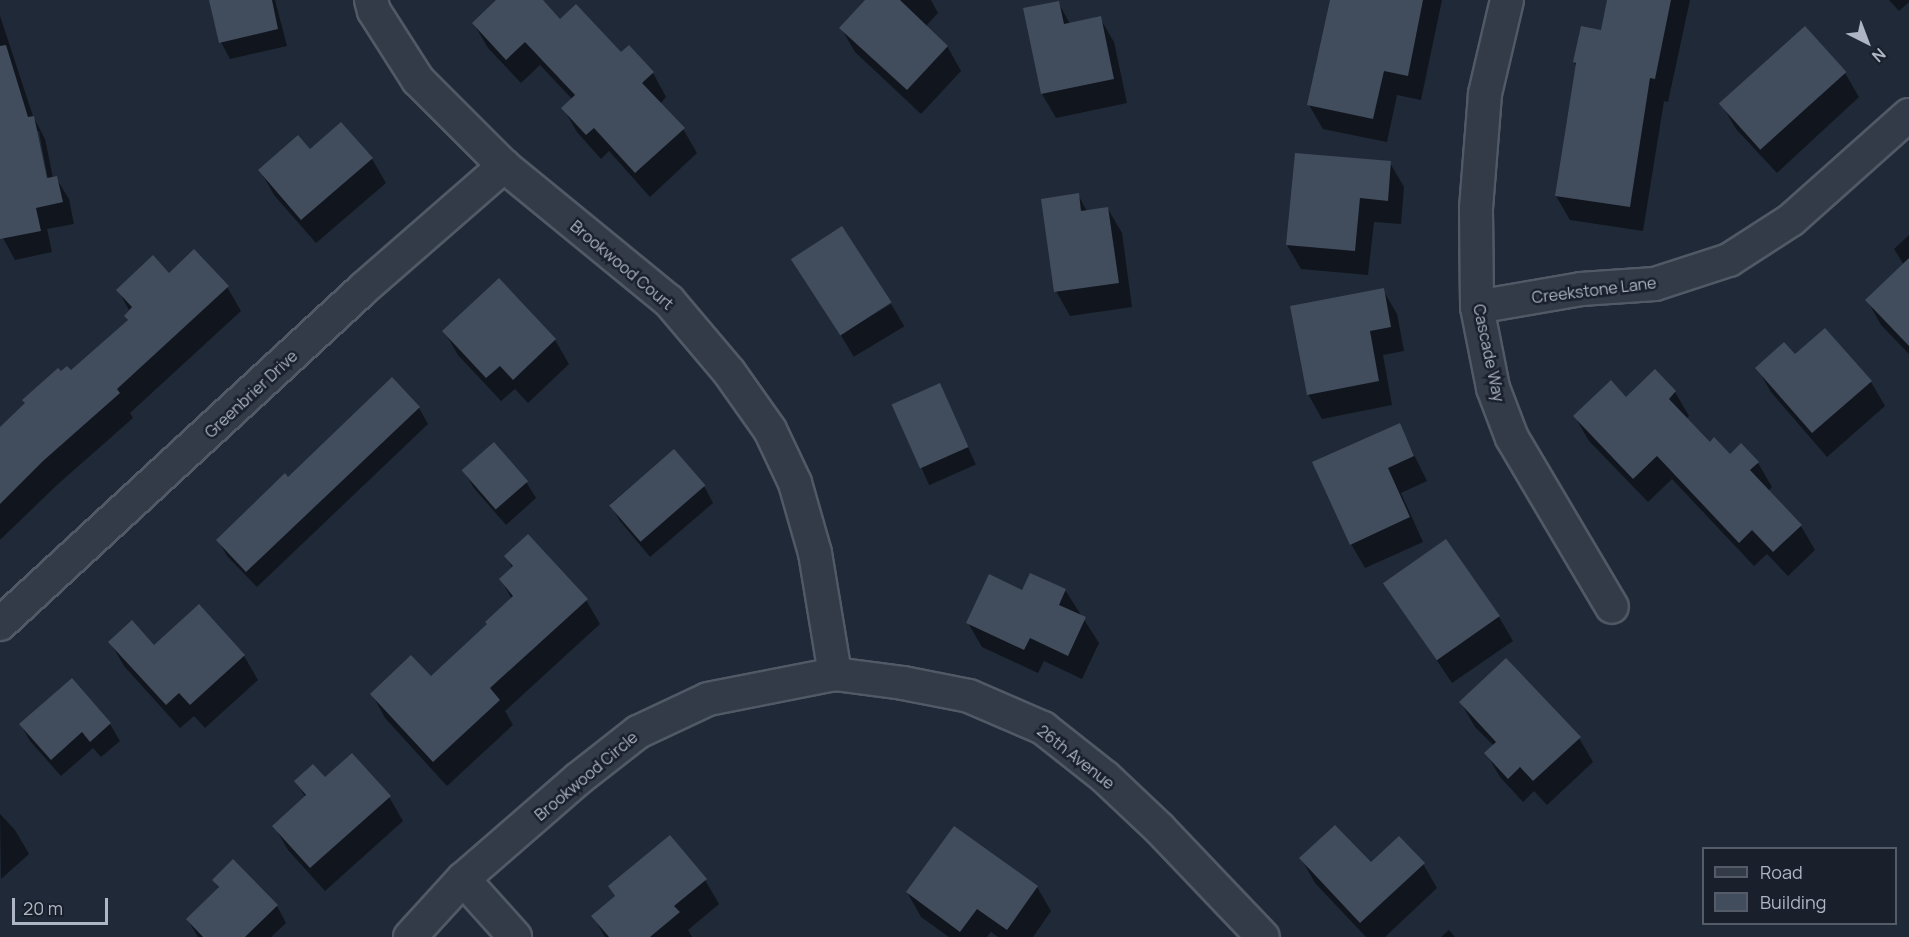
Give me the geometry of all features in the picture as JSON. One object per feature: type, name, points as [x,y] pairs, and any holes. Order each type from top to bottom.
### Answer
[{"type":"street","name":"Brookwood Court","points":[[371,0],[374,12],[418,80],[504,166],[669,301],[729,372],[770,430],[795,483],[815,553],[835,674]]},
{"type":"street","name":"Cascade Way","points":[[1507,0],[1485,94],[1476,209],[1477,307],[1493,388],[1512,438],[1612,607]]},
{"type":"street","name":"Creekstone Lane","points":[[1477,307],[1581,289],[1655,284],[1729,260],[1791,220],[1909,115]]},
{"type":"street","name":"Greenbrier Drive","points":[[0,624],[364,288],[504,166]]},
{"type":"street","name":"Brookwood Circle","points":[[410,937],[463,879],[578,779],[638,732],[708,699],[835,674]]},
{"type":"street","name":"26th Avenue","points":[[835,674],[903,682],[969,696],[1043,728],[1105,777],[1160,829],[1263,937]]},
{"type":"street","points":[[463,879],[515,937]]},
{"type":"building","points":[[209,0],[272,0],[278,29],[219,43]]},
{"type":"building","points":[[496,0],[543,0],[560,19],[576,4],[621,52],[629,45],[654,72],[642,83],[685,128],[635,173],[594,128],[586,135],[561,108],[575,95],[525,42],[506,60],[472,23]]},
{"type":"building","points":[[865,0],[900,0],[948,46],[907,90],[839,28]]},
{"type":"building","points":[[1330,0],[1423,0],[1408,76],[1384,71],[1373,119],[1307,105]]},
{"type":"building","points":[[1607,0],[1671,0],[1655,79],[1650,78],[1630,207],[1555,196],[1576,63],[1573,62],[1581,26],[1601,30]]},
{"type":"building","points":[[1059,1],[1064,24],[1101,16],[1114,79],[1041,94],[1023,8]]},
{"type":"building","points":[[1805,26],[1846,72],[1760,150],[1719,104]]},
{"type":"building","points":[[6,45],[28,117],[34,116],[47,178],[57,176],[63,202],[36,208],[41,231],[0,239],[0,46]]},
{"type":"building","points":[[341,122],[373,158],[301,220],[258,170],[298,135],[310,149]]},
{"type":"building","points":[[1295,153],[1391,161],[1388,201],[1360,198],[1355,251],[1286,245]]},
{"type":"building","points":[[1079,193],[1081,211],[1108,207],[1119,283],[1054,292],[1041,199]]},
{"type":"building","points":[[842,226],[892,302],[840,336],[791,259]]},
{"type":"building","points":[[194,249],[229,286],[117,389],[120,393],[43,461],[0,504],[0,427],[25,403],[22,400],[58,368],[61,371],[67,366],[71,370],[128,320],[124,316],[132,307],[116,290],[153,255],[169,273]]},
{"type":"building","points":[[1909,258],[1909,346],[1865,300]]},
{"type":"building","points":[[499,278],[556,339],[513,380],[500,366],[486,378],[442,331]]},
{"type":"building","points":[[1384,288],[1391,327],[1370,331],[1379,381],[1307,395],[1290,306]]},
{"type":"building","points":[[1825,328],[1872,381],[1812,433],[1755,368],[1784,342],[1795,354]]},
{"type":"building","points":[[1655,369],[1676,391],[1669,399],[1710,442],[1714,437],[1730,454],[1741,443],[1759,462],[1750,470],[1802,525],[1773,552],[1752,530],[1739,543],[1657,456],[1633,479],[1573,416],[1611,380],[1626,397]]},
{"type":"building","points":[[392,377],[420,407],[246,572],[216,540],[285,473],[288,477]]},
{"type":"building","points":[[940,383],[968,447],[920,469],[892,405]]},
{"type":"building","points":[[1400,423],[1414,456],[1388,468],[1410,517],[1350,545],[1312,462]]},
{"type":"building","points":[[494,442],[528,481],[496,509],[462,470]]},
{"type":"building","points":[[674,449],[705,485],[641,542],[609,505]]},
{"type":"building","points":[[528,534],[588,599],[490,688],[500,700],[433,762],[370,694],[411,655],[431,676],[487,624],[485,622],[513,596],[499,579],[513,566],[504,556]]},
{"type":"building","points":[[1446,539],[1500,616],[1437,660],[1383,583]]},
{"type":"building","points":[[1030,573],[1066,589],[1059,605],[1086,617],[1068,656],[1030,638],[1024,650],[966,623],[989,574],[1022,590]]},
{"type":"building","points":[[199,604],[245,655],[190,705],[179,693],[166,705],[108,642],[132,620],[154,645]]},
{"type":"building","points":[[1506,658],[1581,737],[1533,781],[1520,767],[1508,779],[1484,753],[1496,742],[1459,702]]},
{"type":"building","points":[[72,678],[111,723],[90,742],[82,732],[51,760],[19,724]]},
{"type":"building","points":[[352,753],[391,796],[310,868],[272,826],[306,795],[294,781],[313,764],[325,777]]},
{"type":"building","points":[[1335,825],[1371,862],[1399,836],[1425,863],[1360,923],[1299,858]]},
{"type":"building","points":[[954,826],[1038,886],[1007,930],[977,909],[960,932],[906,892]]},
{"type":"building","points":[[670,835],[707,879],[674,906],[680,912],[650,937],[609,937],[591,916],[615,896],[608,886]]},
{"type":"building","points":[[233,859],[278,905],[245,937],[203,937],[186,919],[219,887],[212,880]]}]
